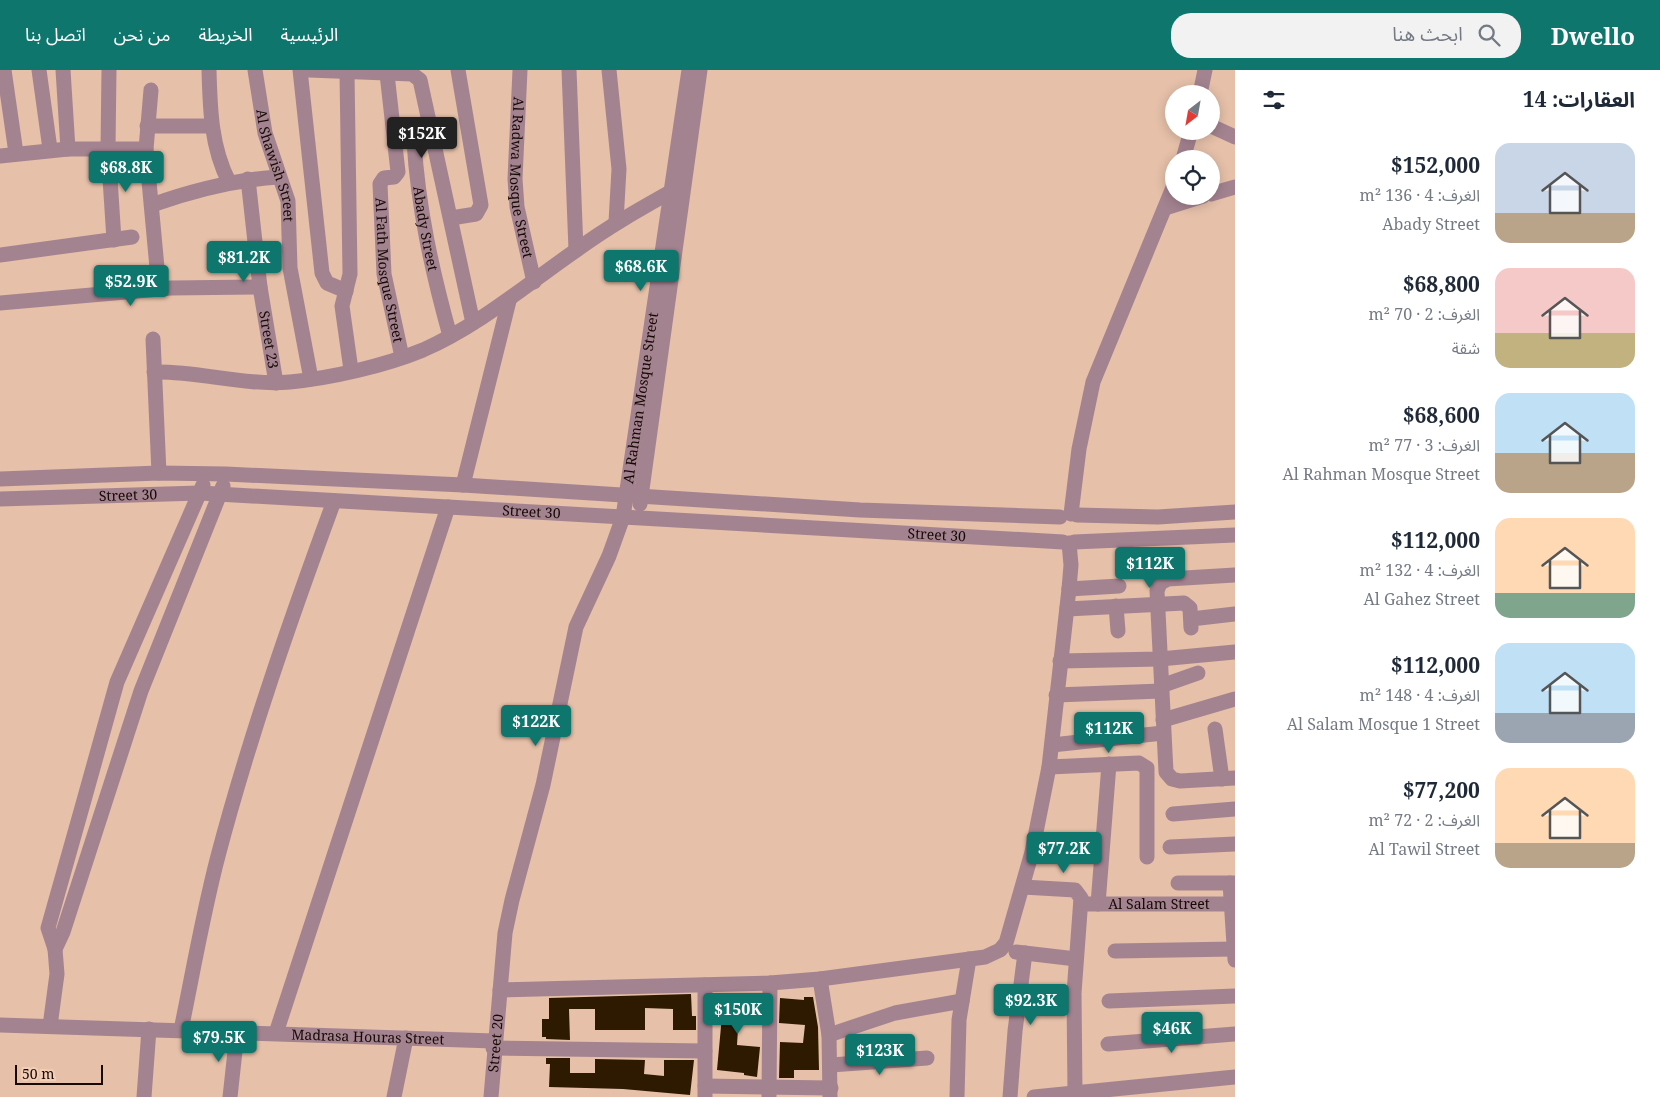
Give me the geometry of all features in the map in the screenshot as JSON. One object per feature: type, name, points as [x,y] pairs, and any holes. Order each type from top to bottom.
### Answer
[{"type":"street","points":[[4,70],[16,153]]},
{"type":"street","points":[[39,70],[50,150]]},
{"type":"street","points":[[63,70],[68,148]]},
{"type":"street","points":[[109,70],[108,148],[114,240]]},
{"type":"street","points":[[210,70],[211,126],[217,155],[229,182]]},
{"type":"street","name":"Al Shawish Street","points":[[255,70],[265,133],[278,177],[288,201],[290,268],[311,379]]},
{"type":"street","points":[[300,70],[322,273],[327,283],[346,291]]},
{"type":"street","points":[[309,70],[347,73],[417,74],[451,218],[473,323]]},
{"type":"street","points":[[451,218],[476,214],[481,205],[458,70]]},
{"type":"street","name":"Al Radwa Mosque Street","points":[[520,70],[515,179],[517,207],[534,282]]},
{"type":"street","points":[[569,70],[576,250]]},
{"type":"street","points":[[609,70],[619,169],[616,222]]},
{"type":"street","name":"Al Rahman Mosque Street","points":[[638,518],[633,495],[689,70]]},
{"type":"street","name":"Al Rahman Mosque Street","points":[[500,990],[505,933],[543,785],[576,627],[609,556],[633,495],[700,70]]},
{"type":"street","points":[[1202,85],[1205,70]]},
{"type":"street","points":[[347,73],[350,274],[342,306],[351,370]]},
{"type":"street","name":"Al Fath Mosque Street","points":[[378,73],[395,136],[397,174],[394,177],[384,178],[380,188],[384,274],[402,357]]},
{"type":"street","points":[[151,90],[146,149],[159,289]]},
{"type":"street","points":[[147,126],[211,126]]},
{"type":"street","points":[[1220,130],[1235,137]]},
{"type":"street","name":"Abady Street","points":[[395,136],[408,135],[414,141],[420,207],[426,241],[450,336]]},
{"type":"street","points":[[0,156],[68,148],[146,149]]},
{"type":"street","points":[[152,205],[229,182],[278,177]]},
{"type":"street","name":"Street 23","points":[[248,179],[260,286],[276,383]]},
{"type":"street","points":[[1220,191],[1235,187]]},
{"type":"street","points":[[154,372],[186,373],[242,381],[276,383],[311,379],[402,357],[423,350],[509,301],[616,222],[672,191]]},
{"type":"street","points":[[1069,542],[1056,533],[1055,527],[1069,515],[1081,435],[1093,382],[1166,205]]},
{"type":"street","points":[[1165,208],[1174,205]]},
{"type":"street","points":[[0,255],[132,237]]},
{"type":"street","points":[[0,303],[159,289],[260,286]]},
{"type":"street","points":[[463,486],[509,301]]},
{"type":"street","points":[[153,339],[159,473]]},
{"type":"street","name":"Street 30","points":[[0,479],[159,473],[226,474],[633,495],[860,510],[1158,517],[1235,512]]},
{"type":"street","points":[[50,1026],[57,974],[55,949],[48,928],[117,682],[200,493],[206,474]]},
{"type":"street","points":[[55,949],[63,932],[141,691],[220,494],[226,474]]},
{"type":"street","points":[[505,510],[507,488]]},
{"type":"street","name":"Street 30","points":[[0,499],[200,493],[1069,542],[1235,535]]},
{"type":"street","points":[[181,1030],[217,859],[250,740],[290,620],[334,500]]},
{"type":"street","points":[[276,1033],[448,507]]},
{"type":"street","points":[[1069,515],[1081,519],[1085,530],[1083,535],[1069,542]]},
{"type":"street","points":[[1000,950],[1010,933],[1023,887],[1049,767],[1069,589],[1071,566],[1069,542]]},
{"type":"street","points":[[1215,729],[1228,779],[1180,781],[1172,779],[1165,768],[1157,598],[1160,583],[1168,579],[1235,575]]},
{"type":"street","points":[[1069,589],[1119,586]]},
{"type":"street","points":[[1067,609],[1116,606],[1157,598],[1187,604],[1191,623],[1235,614]]},
{"type":"street","points":[[1116,606],[1118,631]]},
{"type":"street","points":[[1060,661],[1160,659],[1235,652]]},
{"type":"street","points":[[1056,695],[1161,689],[1198,672]]},
{"type":"street","points":[[117,682],[141,691]]},
{"type":"street","points":[[1052,745],[1163,726],[1235,699]]},
{"type":"street","points":[[1049,767],[1139,763],[1147,768],[1149,773],[1147,857]]},
{"type":"street","points":[[1098,904],[1109,764]]},
{"type":"street","points":[[1173,814],[1235,809]]},
{"type":"street","points":[[1170,847],[1235,844]]},
{"type":"street","points":[[1115,951],[1235,953],[1232,883],[1178,884]]},
{"type":"street","points":[[1023,887],[1075,890],[1081,901],[1073,1026],[1075,1093]]},
{"type":"street","name":"Al Salam Street","points":[[1081,901],[1098,904],[1233,904]]},
{"type":"street","points":[[500,990],[770,983],[820,979],[985,957],[1000,950],[1076,959]]},
{"type":"street","points":[[1010,1097],[1015,1031],[1025,953]]},
{"type":"street","points":[[957,1097],[962,1001],[969,959]]},
{"type":"street","points":[[705,985],[705,1092],[830,1092],[829,1035],[820,979]]},
{"type":"street","points":[[769,1092],[770,983]]},
{"type":"street","name":"Street 20","points":[[491,1097],[500,990]]},
{"type":"street","points":[[1108,1001],[1235,996]]},
{"type":"street","points":[[829,1035],[895,1013],[962,1001]]},
{"type":"street","name":"Madrasa Houras Street","points":[[0,1025],[276,1033],[406,1038],[494,1044],[705,1051]]},
{"type":"street","points":[[144,1097],[149,1029]]},
{"type":"street","points":[[230,1097],[237,1033]]},
{"type":"street","points":[[1108,1044],[1235,1034]]},
{"type":"street","points":[[394,1097],[406,1038]]},
{"type":"street","points":[[831,1065],[926,1058]]},
{"type":"street","points":[[1034,1097],[1235,1076]]},
{"type":"building","points":[[691,994],[692,1016],[696,1016],[696,1030],[673,1030],[673,1009],[645,1008],[645,1030],[595,1030],[595,1009],[569,1009],[570,1040],[546,1039],[546,1037],[542,1037],[542,1019],[549,1019],[549,998]]},
{"type":"building","points":[[724,994],[761,996],[760,1018],[739,1017],[737,1045],[760,1047],[757,1077],[744,1075],[744,1073],[717,1070]]},
{"type":"building","points":[[804,997],[813,997],[818,1027],[819,1070],[794,1070],[794,1078],[779,1078],[780,1042],[803,1043],[805,1025],[779,1023],[780,998],[804,1000]]},
{"type":"building","points":[[546,1058],[570,1058],[570,1073],[595,1073],[595,1059],[645,1060],[644,1074],[664,1076],[664,1060],[694,1060],[690,1095],[623,1089],[549,1087],[550,1064],[546,1064]]}]
